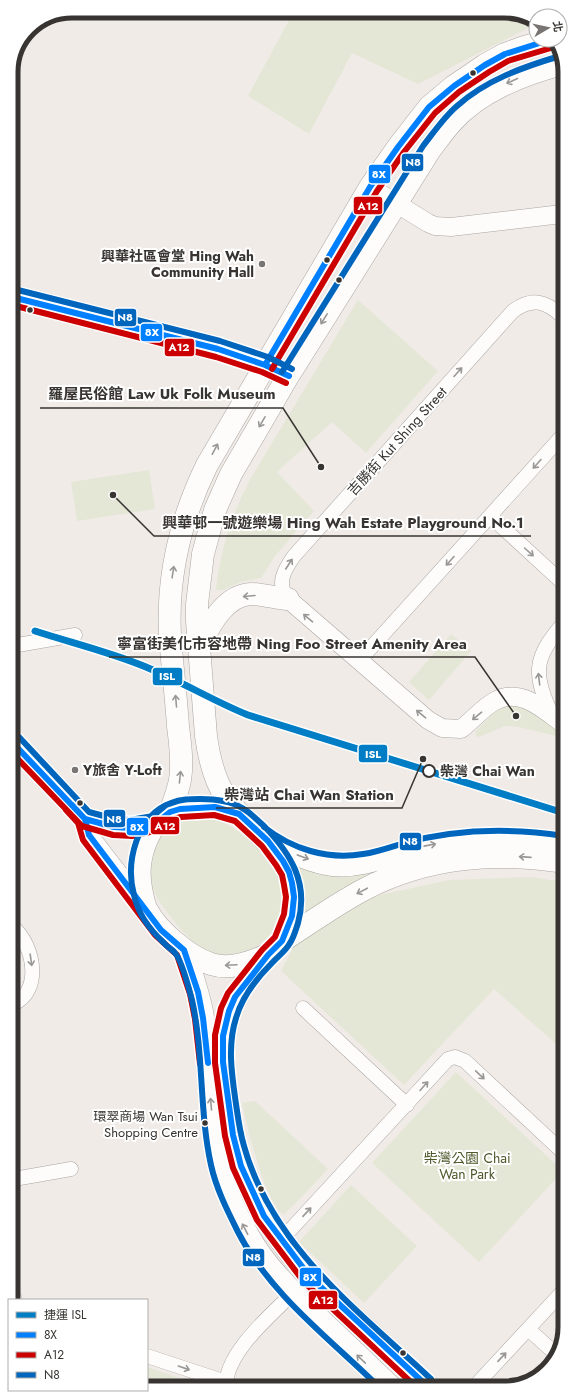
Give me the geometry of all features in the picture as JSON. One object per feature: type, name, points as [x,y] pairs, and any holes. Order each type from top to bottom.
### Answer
[{"type":"main road","points":[[528,46],[505,54],[485,65],[454,86],[429,107],[398,147],[370,187],[219,442],[199,481],[185,520],[174,563],[171,585],[170,635],[181,759],[180,780],[176,797],[143,847],[138,872],[146,910],[162,930],[184,950],[211,965],[222,966],[246,963],[275,948],[334,907],[364,889],[397,875],[446,862],[481,857],[516,857],[558,861]]},
{"type":"main road","points":[[421,1381],[310,1277],[264,1216],[241,1166],[230,1120],[223,1036],[235,997],[242,986],[275,948],[292,916],[294,897],[292,883],[283,861],[268,841],[239,814],[226,799],[215,776],[209,755],[197,621],[198,588],[203,554],[213,516],[231,474],[289,376],[430,150],[452,122],[475,102],[503,85],[525,75],[558,65]]},
{"type":"main road","points":[[200,644],[218,614],[231,601],[250,594],[288,599]]},
{"type":"main road","points":[[163,817],[191,807],[216,807],[239,814]]},
{"type":"main road","points":[[268,841],[302,857],[325,863],[344,865],[364,862],[431,845],[474,839],[526,839],[558,843]]},
{"type":"main road","points":[[184,950],[198,992],[203,1018],[215,1141],[221,1172],[236,1210],[265,1262],[293,1293],[385,1381]]},
{"type":"main road","points":[[293,1293],[310,1277]]},
{"type":"street","points":[[370,187],[435,226],[443,227],[558,214]]},
{"type":"street","points":[[18,299],[218,349],[265,365],[289,376]]},
{"type":"street","name":"吉勝街 Kut Shing Street","points":[[558,312],[552,306],[539,302],[525,304],[513,311],[294,556],[286,567],[281,584],[283,594],[288,599],[359,662],[428,720],[442,728],[461,729],[494,702],[513,696],[530,701],[558,720]]},
{"type":"street","points":[[359,662],[558,441]]},
{"type":"street","points":[[490,516],[558,578]]},
{"type":"street","points":[[558,631],[545,648],[540,660],[538,671],[543,695],[558,720]]},
{"type":"street","points":[[18,645],[75,635]]},
{"type":"street","points":[[18,748],[85,819],[89,835],[146,910]]},
{"type":"street","points":[[85,819],[98,822],[106,826],[123,828],[136,827],[163,817]]},
{"type":"street","points":[[18,933],[29,951],[32,974],[31,984],[26,995],[18,1003]]},
{"type":"street","points":[[303,1008],[407,1105]]},
{"type":"street","points":[[281,1240],[448,1059],[455,1057],[465,1061],[558,1147]]},
{"type":"street","points":[[18,1178],[71,1169]]},
{"type":"street","points":[[227,1381],[232,1361],[245,1342],[293,1293]]},
{"type":"street","points":[[480,1381],[558,1297]]},
{"type":"street","points":[[528,1329],[552,1351]]},
{"type":"street","points":[[148,1356],[215,1381]]},
{"type":"green space","points":[[290,18],[508,18],[528,24],[528,28],[418,84],[352,53],[309,134],[248,96]]},
{"type":"green space","points":[[358,300],[438,371],[366,453],[332,422],[277,472],[314,511],[275,556],[261,578],[240,582],[223,590],[216,590],[220,561],[224,546],[244,491]]},
{"type":"green space","points":[[149,470],[155,509],[77,521],[71,482]]},
{"type":"green space","points":[[451,634],[471,651],[429,700],[409,682]]},
{"type":"green space","points":[[501,705],[531,707],[558,731],[558,737],[518,727],[505,726],[479,737],[476,736],[476,731]]},
{"type":"green space","points":[[203,817],[219,821],[239,832],[266,856],[278,873],[283,898],[281,914],[274,929],[266,939],[260,945],[249,951],[224,955],[204,949],[195,943],[178,926],[159,900],[152,887],[150,864],[152,855],[155,846],[165,831],[179,820]]},
{"type":"green space","points":[[432,851],[299,921],[306,893],[297,866]]},
{"type":"green space","points":[[531,877],[558,881],[558,1046],[494,989],[404,1085],[281,971],[294,946],[366,898],[449,880]]},
{"type":"green space","name":"柴灣公園 Chai Wan Park","points":[[456,1072],[558,1166],[558,1176],[479,1262],[372,1163]]},
{"type":"green space","points":[[255,1101],[328,1169],[284,1214],[277,1208],[270,1197],[248,1128],[242,1103]]},
{"type":"green space","points":[[351,1185],[417,1246],[364,1303],[299,1242]]},
{"type":"green space","points":[[148,1367],[188,1381],[148,1381]]},
{"type":"metro line","name":"ISL","points":[[35,631],[105,652],[132,662],[172,678],[222,704],[248,715],[558,811]]},
{"type":"transit line","name":"8X","points":[[265,365],[370,187],[398,147],[429,107],[454,86],[485,65],[505,54],[528,47]]},
{"type":"transit line","name":"A12","points":[[272,369],[377,191],[404,152],[435,113],[459,92],[508,61],[551,48]]},
{"type":"transit line","name":"N8","points":[[282,372],[423,146],[443,120],[452,110],[480,89],[506,75],[556,57]]},
{"type":"transit line","name":"N8","points":[[18,290],[220,341],[268,357],[292,369]]},
{"type":"transit line","name":"8X","points":[[18,299],[218,349],[265,365],[289,376]]},
{"type":"transit line","name":"A12","points":[[18,307],[216,357],[262,372],[286,383]]},
{"type":"transit line","name":"N8","points":[[19,737],[89,812],[115,819],[130,820],[153,816],[166,805],[178,801]]},
{"type":"transit line","name":"8X","points":[[18,748],[85,819],[114,827],[131,828],[156,823],[170,812],[180,809],[215,807],[239,814],[268,841],[283,861],[289,872],[292,883],[294,897],[292,916],[282,941],[268,955],[235,997],[229,1011],[223,1036],[223,1062],[233,1135],[241,1166],[264,1216],[310,1277],[422,1381]]},
{"type":"transit line","name":"A12","points":[[18,759],[82,826],[113,835],[132,836],[159,830],[174,819],[181,817],[214,815],[235,821],[262,846],[276,865],[282,875],[286,897],[284,914],[275,937],[262,950],[228,993],[221,1008],[215,1035],[215,1063],[225,1136],[233,1168],[257,1220],[304,1282],[410,1381]]},
{"type":"transit line","name":"N8","points":[[373,1381],[321,1333],[283,1295],[266,1275],[238,1232],[219,1191],[207,1145],[196,1020],[187,982],[178,957],[154,933],[138,909],[132,882],[131,868],[136,841],[150,818],[159,809],[171,803],[189,799],[216,800],[232,803],[248,812],[264,826],[290,858],[299,882],[301,895],[301,908],[294,936],[286,949],[265,970],[250,989],[239,1010],[233,1029],[231,1050],[232,1072],[238,1120],[244,1146],[257,1182],[275,1215],[296,1246],[321,1275],[348,1302],[431,1379]]},
{"type":"transit line","name":"8X","points":[[72,805],[85,819],[89,835],[161,930],[184,950],[198,992],[203,1018],[208,1063]]},
{"type":"transit line","name":"A12","points":[[66,810],[78,823],[83,840],[155,935],[177,955],[190,994],[195,1019],[200,1064]]},
{"type":"transit line","name":"N8","points":[[264,827],[275,835],[298,847],[323,854],[336,855],[368,853],[421,839],[463,832],[506,831],[535,832],[558,835]]},
{"type":"place","name":"興華社區會堂 Hing Wah Community Hall","points":[[262,264]]},
{"type":"place","name":"羅屋民俗館 Law Uk Folk Museum","points":[[321,467]]},
{"type":"place","name":"興華邨一號遊樂場 Hing Wah Estate Playground No.1","points":[[113,495]]},
{"type":"place","name":"寧富街美化市容地帶 Ning Foo Street Amenity Area","points":[[516,716]]},
{"type":"place","name":"柴灣站 Chai Wan Station","points":[[423,759]]},
{"type":"place","name":"Y旅舍 Y-Loft","points":[[75,770]]},
{"type":"place","name":"柴灣 Chai Wan","points":[[429,771]]},
{"type":"place","name":"環翠商場 Wan Tsui Shopping Centre","points":[[205,1123]]}]
